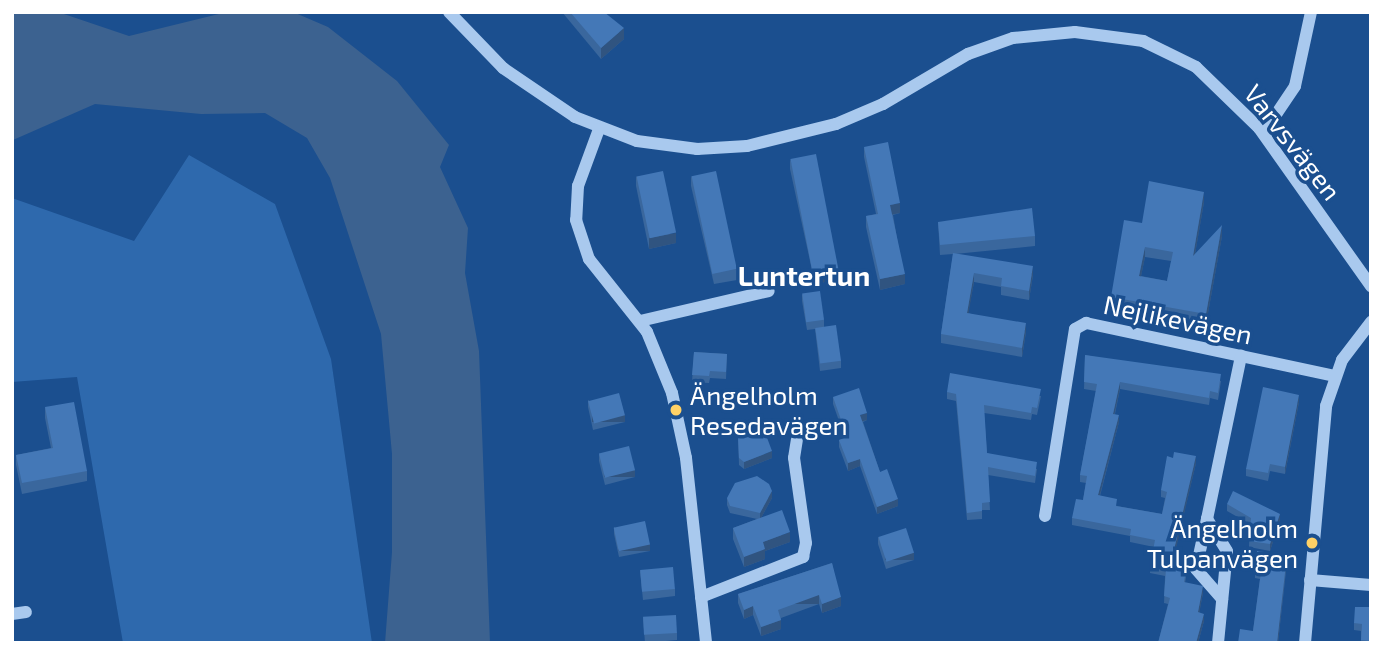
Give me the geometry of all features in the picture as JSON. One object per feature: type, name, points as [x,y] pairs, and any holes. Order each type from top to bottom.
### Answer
[{"type":"street","name":"Varvsvägen","points":[[449,12],[522,84],[599,129],[637,141],[697,149],[793,137],[883,104],[968,54],[1046,32],[1143,41],[1174,55],[1219,86],[1259,128],[1371,286]]},
{"type":"street","points":[[1259,128],[1277,113],[1295,86],[1311,12]]},
{"type":"street","points":[[599,129],[578,186],[576,220],[589,259],[640,321],[656,350],[676,410],[686,458],[706,643]]},
{"type":"street","points":[[640,321],[769,291]]},
{"type":"street","points":[[1306,643],[1326,406],[1335,376],[1371,322]]},
{"type":"street","name":"Nejlikevägen","points":[[1045,516],[1075,329],[1086,323],[1335,376]]},
{"type":"street","points":[[1222,599],[1196,569],[1241,356]]},
{"type":"street","points":[[701,597],[803,557],[806,543],[794,458],[797,440]]},
{"type":"street","points":[[1207,519],[1227,551],[1218,643]]},
{"type":"street","points":[[1310,580],[1371,585]]},
{"type":"street","points":[[12,614],[26,612]]},
{"type":"shaded area","points":[[12,12],[58,12],[129,36],[227,12],[293,12],[328,27],[397,81],[449,145],[440,167],[468,228],[465,273],[479,351],[490,643],[385,643],[392,552],[392,454],[381,334],[330,178],[307,138],[265,113],[201,114],[95,104],[13,140]]},
{"type":"shaded area","points":[[189,155],[275,204],[331,359],[372,643],[123,643],[77,377],[12,382],[12,198],[134,241]]},
{"type":"building","points":[[570,12],[604,12],[624,28],[601,48]]},
{"type":"building","points":[[888,142],[900,203],[890,205],[905,274],[880,279],[866,216],[878,214],[864,147]]},
{"type":"building","points":[[816,154],[838,269],[813,274],[790,159]]},
{"type":"building","points":[[663,171],[676,233],[650,238],[637,177]]},
{"type":"building","points":[[716,171],[737,269],[712,274],[692,176]]},
{"type":"building","points":[[1149,181],[1204,192],[1193,256],[1222,225],[1206,314],[1111,297],[1124,220],[1142,223]],"holes":[[[1145,247],[1173,252],[1167,281],[1139,276]]]},
{"type":"building","points":[[1032,208],[1035,236],[940,245],[938,222]]},
{"type":"building","points":[[953,253],[1033,266],[1029,291],[1001,286],[1002,278],[974,273],[967,313],[1026,323],[1022,348],[941,334]]},
{"type":"building","points":[[820,291],[824,320],[806,322],[802,294]]},
{"type":"building","points":[[836,325],[841,361],[820,364],[815,328]]},
{"type":"building","points":[[694,352],[727,354],[726,372],[710,371],[709,376],[692,375]]},
{"type":"building","points":[[1085,355],[1221,374],[1218,393],[1210,391],[1209,398],[1120,382],[1113,414],[1119,415],[1098,495],[1117,499],[1116,506],[1162,514],[1167,492],[1161,490],[1167,456],[1173,458],[1174,452],[1196,456],[1173,554],[1188,557],[1184,582],[1203,586],[1198,612],[1204,614],[1196,643],[1158,643],[1170,598],[1164,596],[1166,569],[1150,566],[1155,540],[1130,535],[1131,529],[1072,518],[1076,499],[1083,500],[1087,476],[1080,475],[1097,384],[1084,382]]},
{"type":"building","points":[[950,373],[1041,389],[1037,408],[1032,407],[1031,413],[984,405],[987,453],[1037,462],[1035,476],[988,467],[990,502],[982,503],[982,511],[967,513],[956,394],[947,392]]},
{"type":"building","points":[[1263,387],[1299,395],[1285,467],[1270,464],[1268,473],[1246,469]]},
{"type":"building","points":[[859,388],[867,413],[860,415],[880,472],[887,469],[898,499],[877,507],[860,459],[848,463],[839,440],[847,437],[833,397]]},
{"type":"building","points":[[619,393],[625,415],[594,423],[588,401]]},
{"type":"building","points":[[74,402],[87,471],[22,483],[16,455],[53,448],[45,407]]},
{"type":"building","points":[[757,430],[766,435],[772,451],[744,462],[739,458],[738,437]]},
{"type":"building","points":[[629,446],[635,470],[605,478],[599,453]]},
{"type":"building","points":[[757,476],[769,484],[772,491],[760,513],[730,506],[727,498],[735,483]]},
{"type":"building","points":[[1233,491],[1280,514],[1270,544],[1249,541],[1251,518],[1227,504]]},
{"type":"building","points":[[782,510],[790,532],[763,542],[765,549],[744,557],[733,528]]},
{"type":"building","points":[[645,521],[650,544],[619,551],[614,528]]},
{"type":"building","points":[[906,528],[914,553],[886,562],[878,537]]},
{"type":"building","points":[[1257,551],[1287,555],[1277,643],[1238,643],[1240,629],[1253,631],[1261,572],[1255,571]]},
{"type":"building","points":[[832,563],[841,597],[822,604],[819,595],[778,610],[781,620],[761,627],[753,606],[744,610],[738,594]]},
{"type":"building","points":[[673,567],[675,589],[642,592],[640,570]]},
{"type":"building","points":[[1355,607],[1371,607],[1371,641],[1361,640],[1362,624],[1354,623]]},
{"type":"building","points":[[676,615],[677,633],[644,635],[643,617]]},
{"type":"place","name":"Ängelholm Resedavägen","points":[[676,410]]},
{"type":"place","name":"Ängelholm Tulpanvägen","points":[[1312,543]]},
{"type":"district","name":"Luntertun","points":[[804,275]]}]
